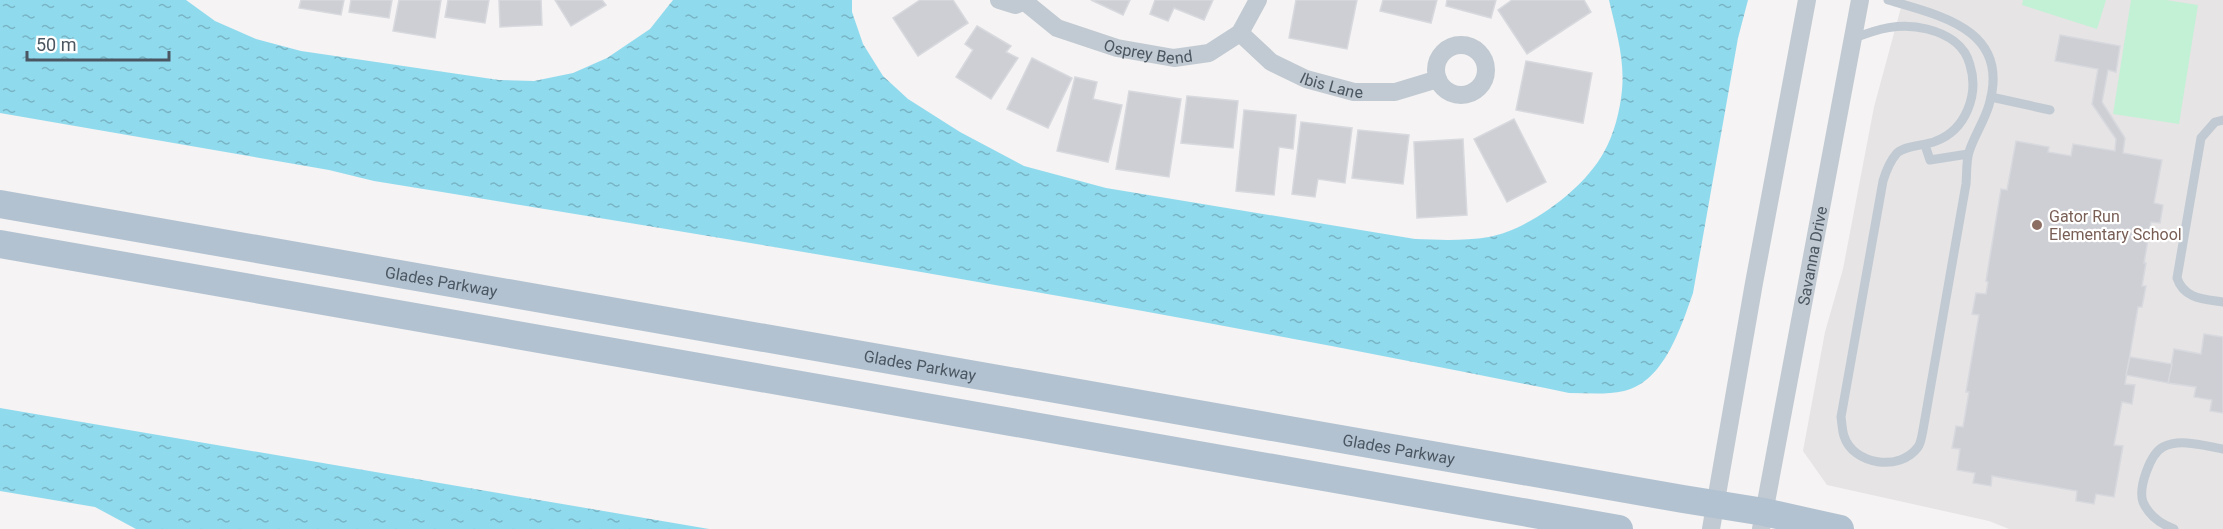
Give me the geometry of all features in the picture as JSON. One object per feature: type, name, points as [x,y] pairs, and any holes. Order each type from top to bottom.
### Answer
[{"type":"main road","name":"Glades Parkway","points":[[0,204],[1714,517],[1839,529]]},
{"type":"main road","points":[[0,243],[1619,529]]},
{"type":"street","name":"Osprey Bend","points":[[999,0],[1015,5],[1027,1],[1057,28],[1117,48],[1174,58],[1209,52],[1240,33],[1258,0]]},
{"type":"street","name":"Savanna Drive","points":[[1762,520],[1860,0]]},
{"type":"street","points":[[1714,517],[1810,2]]},
{"type":"street","name":"Ibis Lane","points":[[1240,33],[1271,62],[1306,79],[1354,92],[1395,92],[1438,79]]},
{"type":"lane","points":[[1851,39],[1882,27],[1904,26],[1927,29],[1961,46],[1970,64],[1973,81],[1971,101],[1965,116],[1955,128],[1939,141],[1899,152],[1887,167],[1883,182],[1841,417],[1844,438],[1853,451],[1865,459],[1887,464],[1906,458],[1918,447],[1923,430],[1964,195],[1968,154],[1982,125],[1990,97],[1992,73],[1990,58],[1970,31],[1942,16],[1888,0]]},
{"type":"lane","points":[[1990,97],[2050,110]]},
{"type":"lane","points":[[2223,120],[2215,122],[2201,138],[2177,278],[2189,296],[2223,302]]},
{"type":"lane","points":[[1925,145],[1930,160],[1968,154]]},
{"type":"lane","points":[[2174,529],[2162,524],[2152,516],[2142,500],[2145,476],[2151,460],[2161,447],[2178,442],[2223,449]]},
{"type":"shaded area","name":"Gator Run Elementary School","points":[[1903,0],[2223,0],[2223,529],[2009,529],[1989,521],[1827,485],[1803,451],[1825,332],[1843,269],[1874,107]]},
{"type":"green space","points":[[2023,0],[2106,0],[2097,29],[2022,5]]},
{"type":"green space","points":[[2131,0],[2166,0],[2198,5],[2179,124],[2113,114]]},
{"type":"water","points":[[0,0],[186,0],[215,21],[256,39],[301,51],[499,80],[534,81],[573,73],[607,58],[650,29],[673,0],[852,0],[852,12],[863,44],[883,76],[908,99],[960,132],[1024,166],[1106,188],[1415,239],[1452,240],[1489,237],[1521,226],[1570,193],[1595,166],[1614,130],[1623,79],[1621,56],[1609,0],[1748,0],[1738,38],[1693,293],[1683,321],[1669,351],[1650,377],[1638,386],[1624,391],[1597,394],[1569,393],[1122,307],[374,181],[329,170],[0,113]]},
{"type":"water","points":[[0,408],[709,529],[136,529],[95,507],[0,491]]},
{"type":"building","points":[[301,0],[344,0],[341,15],[299,8]]},
{"type":"building","points":[[351,0],[392,0],[389,18],[349,12]]},
{"type":"building","points":[[399,0],[441,0],[435,38],[393,31]]},
{"type":"building","points":[[448,0],[489,0],[485,23],[445,17]]},
{"type":"building","points":[[499,0],[541,0],[542,25],[500,27]]},
{"type":"building","points":[[555,0],[602,0],[606,5],[571,26]]},
{"type":"building","points":[[920,0],[953,0],[968,23],[918,56],[893,18]]},
{"type":"building","points":[[1091,0],[1130,0],[1123,15]]},
{"type":"building","points":[[1155,0],[1213,0],[1204,20],[1174,8],[1168,21],[1150,14]]},
{"type":"building","points":[[1296,0],[1357,0],[1347,49],[1289,38]]},
{"type":"building","points":[[1383,0],[1437,0],[1431,23],[1380,11]]},
{"type":"building","points":[[1447,0],[1496,0],[1491,18],[1446,6]]},
{"type":"building","points":[[1512,0],[1584,0],[1591,12],[1527,54],[1498,10]]},
{"type":"building","points":[[977,26],[1011,46],[1006,52],[1018,58],[991,99],[956,77],[973,50],[965,44]]},
{"type":"building","points":[[2060,35],[2120,46],[2116,72],[2108,70],[2102,102],[2125,138],[2123,153],[2162,160],[2154,203],[2163,205],[2160,223],[2151,222],[2144,263],[2146,263],[2142,286],[2146,286],[2142,307],[2138,307],[2125,384],[2135,385],[2132,404],[2122,402],[2114,445],[2123,446],[2114,497],[2096,494],[2094,504],[2076,501],[2077,491],[1992,476],[1991,486],[1973,483],[1975,473],[1957,470],[1960,449],[1952,448],[1956,426],[1963,427],[1969,392],[1966,392],[1979,315],[1972,314],[1976,293],[1986,294],[1988,282],[1986,281],[2001,189],[2007,190],[2016,141],[2049,147],[2048,152],[2071,156],[2073,144],[2115,151],[2116,139],[2092,104],[2098,69],[2055,61]]},
{"type":"building","points":[[1032,58],[1072,78],[1048,128],[1007,109]]},
{"type":"building","points":[[1526,61],[1592,73],[1583,123],[1516,110]]},
{"type":"building","points":[[1075,77],[1097,82],[1093,99],[1122,105],[1108,162],[1057,151]]},
{"type":"building","points":[[1129,91],[1181,99],[1169,177],[1116,169]]},
{"type":"building","points":[[1187,96],[1238,101],[1233,148],[1181,143]]},
{"type":"building","points":[[1244,110],[1296,115],[1293,149],[1279,147],[1274,195],[1236,191]]},
{"type":"building","points":[[1514,119],[1546,182],[1507,202],[1474,139]]},
{"type":"building","points":[[1301,122],[1352,128],[1345,183],[1318,179],[1315,197],[1292,194]]},
{"type":"building","points":[[1358,130],[1409,135],[1403,184],[1352,178]]},
{"type":"building","points":[[1463,139],[1467,215],[1417,218],[1414,142]]},
{"type":"building","points":[[2204,334],[2223,337],[2223,413],[2210,411],[2212,400],[2194,397],[2196,387],[2168,383],[2174,349],[2201,354]]},
{"type":"building","points":[[2130,357],[2172,364],[2168,383],[2126,375]]},
{"type":"place","name":"Gator Run Elementary School","points":[[2037,225]]}]
